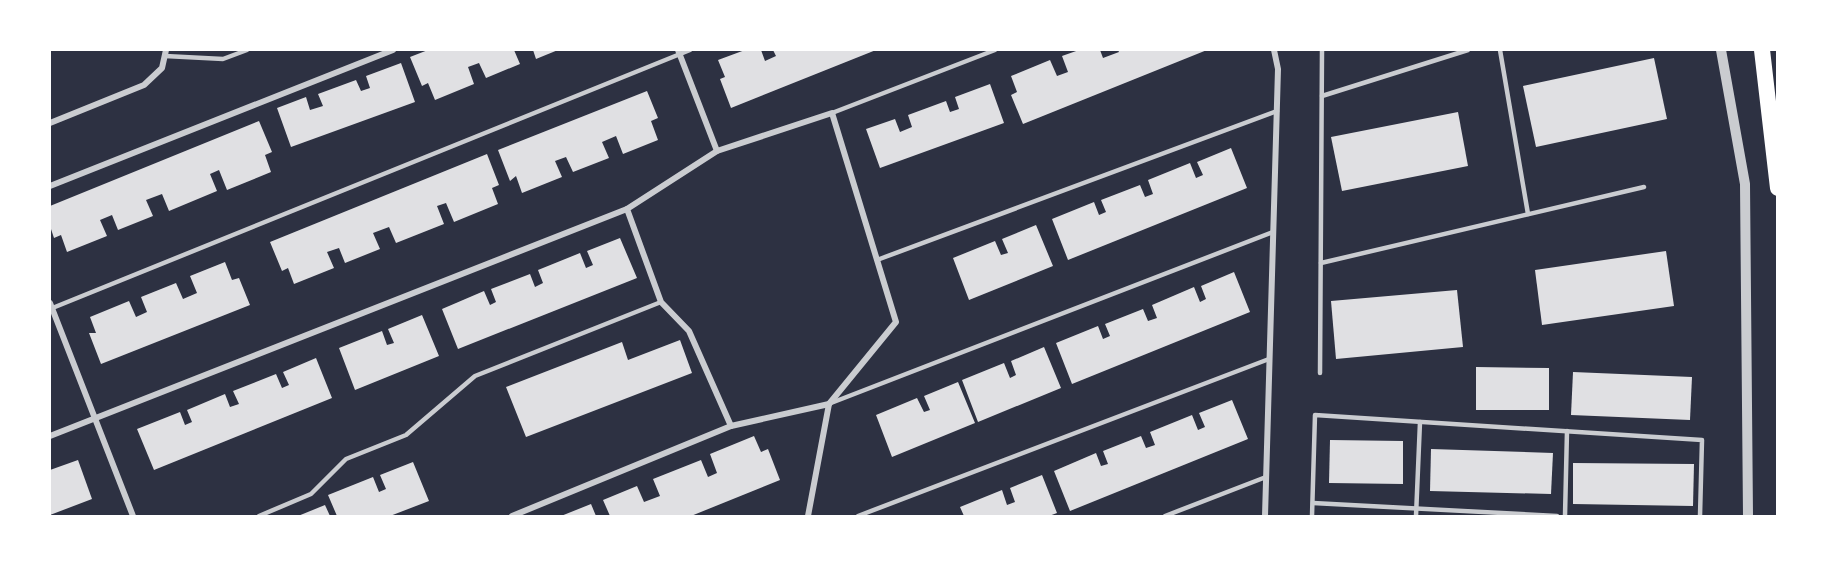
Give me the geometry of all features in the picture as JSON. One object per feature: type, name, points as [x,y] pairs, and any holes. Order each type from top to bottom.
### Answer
[{"type":"highway","points":[[1762,50],[1778,188]]},
{"type":"street","points":[[50,186],[393,50]]},
{"type":"street","points":[[1264,516],[1278,69],[1274,50]]},
{"type":"street","points":[[1721,50],[1744,184],[1748,516]]},
{"type":"street","points":[[679,52],[717,151]]},
{"type":"street","points":[[50,123],[144,85],[162,68],[166,53]]},
{"type":"street","points":[[50,436],[627,209],[717,151],[832,113],[896,322],[829,404],[808,516]]},
{"type":"street","points":[[627,209],[662,302],[689,331],[731,426]]},
{"type":"street","points":[[50,307],[133,516]]},
{"type":"street","points":[[512,516],[731,426],[829,404]]},
{"type":"lane","points":[[200,50],[203,58]]},
{"type":"lane","points":[[166,53],[223,59],[247,50]]},
{"type":"lane","points":[[50,307],[679,52],[690,50]]},
{"type":"lane","points":[[832,113],[995,50]]},
{"type":"lane","points":[[1320,373],[1322,50]]},
{"type":"lane","points":[[1322,96],[1468,50]]},
{"type":"lane","points":[[1500,50],[1528,214]]},
{"type":"lane","points":[[877,260],[1277,111]]},
{"type":"lane","points":[[1321,263],[1644,187]]},
{"type":"lane","points":[[829,404],[1273,232]]},
{"type":"lane","points":[[259,516],[311,494],[346,459],[406,435],[475,376],[662,302]]},
{"type":"lane","points":[[858,516],[1269,359]]},
{"type":"lane","points":[[1312,516],[1315,415],[1702,440],[1700,516]]},
{"type":"lane","points":[[1416,516],[1420,422]]},
{"type":"lane","points":[[1565,516],[1567,432]]},
{"type":"lane","points":[[1165,516],[1266,477]]},
{"type":"lane","points":[[1313,503],[1557,516]]},
{"type":"building","points":[[428,50],[514,50],[520,64],[486,78],[479,63],[468,67],[474,84],[435,100],[428,83],[422,86],[410,57]]},
{"type":"building","points":[[533,50],[558,50],[536,59]]},
{"type":"building","points":[[745,50],[761,50],[765,61],[776,56],[773,50],[876,50],[731,108],[720,79],[725,77],[718,60]]},
{"type":"building","points":[[1079,50],[1100,50],[1103,58],[1119,52],[1118,50],[1207,50],[1023,124],[1011,95],[1017,92],[1011,76],[1050,60],[1057,76],[1068,72],[1062,56]]},
{"type":"building","points":[[1654,58],[1667,119],[1536,147],[1523,86]]},
{"type":"building","points":[[401,63],[415,102],[291,147],[277,108],[306,97],[310,110],[323,106],[318,94],[356,80],[361,91],[370,88],[366,76]]},
{"type":"building","points":[[990,84],[1004,123],[880,168],[866,129],[895,119],[900,132],[912,127],[908,115],[946,101],[950,112],[959,109],[955,97]]},
{"type":"building","points":[[647,91],[658,118],[651,121],[658,140],[623,154],[616,136],[602,142],[609,158],[573,172],[566,157],[555,161],[562,177],[522,193],[516,176],[510,181],[498,150]]},
{"type":"building","points":[[1458,112],[1468,166],[1342,191],[1331,137]]},
{"type":"building","points":[[259,121],[272,152],[265,155],[271,172],[227,190],[219,170],[210,174],[217,191],[169,211],[162,194],[146,200],[153,216],[118,230],[112,215],[100,220],[107,236],[67,252],[61,235],[54,238],[50,226],[50,206]]},
{"type":"building","points":[[1231,148],[1247,188],[1068,260],[1052,219],[1094,202],[1099,215],[1106,212],[1101,200],[1140,185],[1145,197],[1153,194],[1148,180],[1190,163],[1196,178],[1203,175],[1197,162]]},
{"type":"building","points":[[487,154],[499,185],[492,188],[498,204],[454,222],[446,203],[437,206],[444,224],[396,243],[389,227],[373,233],[380,249],[345,263],[339,248],[327,252],[334,268],[294,284],[288,268],[282,271],[270,242]]},
{"type":"building","points":[[1036,225],[1053,266],[969,300],[953,258],[995,241],[1001,255],[1008,253],[1002,239]]},
{"type":"building","points":[[620,238],[637,278],[458,349],[442,309],[484,291],[490,305],[496,302],[491,289],[530,274],[535,287],[543,283],[538,270],[580,253],[586,268],[593,265],[587,251]]},
{"type":"building","points":[[1666,251],[1674,306],[1542,325],[1535,270]]},
{"type":"building","points":[[225,262],[232,280],[239,278],[250,305],[101,364],[89,333],[96,333],[90,317],[129,301],[136,317],[147,312],[141,297],[176,283],[183,299],[197,293],[190,276]]},
{"type":"building","points":[[1234,272],[1250,312],[1072,384],[1056,343],[1098,326],[1103,339],[1110,336],[1105,324],[1143,309],[1148,321],[1157,318],[1152,305],[1194,287],[1200,302],[1206,299],[1201,286]]},
{"type":"building","points":[[1457,290],[1463,347],[1336,359],[1331,301]]},
{"type":"building","points":[[422,315],[439,356],[355,390],[339,348],[382,331],[387,345],[394,343],[388,329]]},
{"type":"building","points":[[680,340],[692,373],[526,437],[506,387],[622,342],[628,360]]},
{"type":"building","points":[[1044,347],[1061,388],[978,422],[962,380],[1004,363],[1010,378],[1016,375],[1011,361]]},
{"type":"building","points":[[316,358],[332,398],[154,470],[137,429],[180,412],[185,425],[192,422],[187,410],[225,394],[230,407],[239,404],[233,391],[276,374],[282,388],[289,385],[283,372]]},
{"type":"building","points":[[1476,367],[1549,368],[1549,410],[1476,410]]},
{"type":"building","points":[[1573,372],[1692,377],[1690,420],[1571,415]]},
{"type":"building","points":[[958,382],[975,423],[892,457],[876,415],[917,398],[924,412],[930,410],[924,396]]},
{"type":"building","points":[[1232,400],[1248,439],[1070,511],[1054,471],[1096,453],[1101,466],[1108,464],[1103,451],[1141,436],[1146,448],[1155,445],[1150,432],[1192,415],[1198,430],[1205,427],[1199,413]]},
{"type":"building","points":[[754,436],[761,452],[768,449],[780,480],[691,516],[610,516],[603,500],[637,486],[644,502],[660,496],[653,479],[701,460],[708,477],[717,473],[710,454]]},
{"type":"building","points":[[1330,440],[1403,441],[1403,484],[1329,483]]},
{"type":"building","points":[[1431,449],[1553,453],[1551,494],[1430,491]]},
{"type":"building","points":[[78,460],[92,499],[50,515],[50,470]]},
{"type":"building","points":[[413,462],[429,501],[390,516],[337,516],[328,495],[373,477],[379,492],[386,489],[380,475]]},
{"type":"building","points":[[1573,463],[1694,464],[1693,506],[1573,504]]},
{"type":"building","points":[[1042,475],[1057,513],[1049,516],[964,516],[960,507],[1002,490],[1007,505],[1015,502],[1010,488]]},
{"type":"building","points":[[591,504],[596,516],[561,516]]},
{"type":"building","points":[[325,505],[330,516],[298,516]]}]
